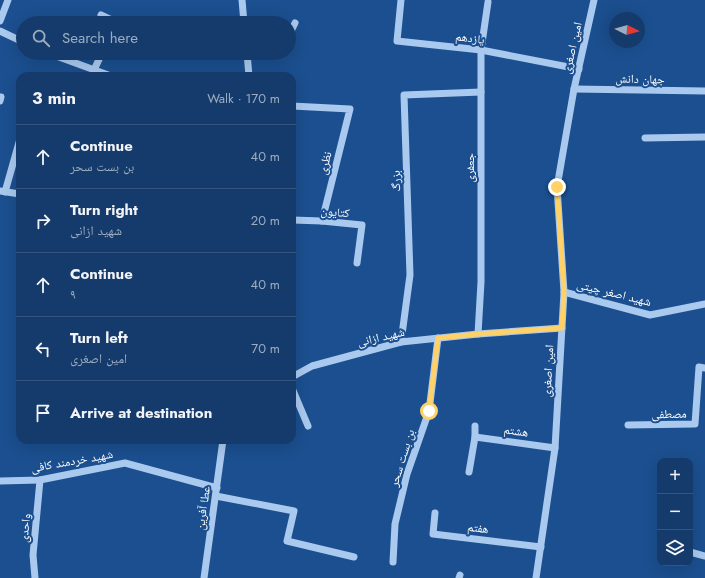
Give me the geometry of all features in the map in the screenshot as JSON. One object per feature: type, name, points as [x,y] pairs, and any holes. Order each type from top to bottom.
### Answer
[{"type":"street","points":[[0,21],[8,0]]},
{"type":"street","points":[[242,0],[243,16]]},
{"type":"street","name":"یازدهم","points":[[401,0],[397,41],[480,50],[579,69]]},
{"type":"street","name":"امین اصغری","points":[[536,578],[555,448],[564,292],[557,187],[574,89],[594,0]]},
{"type":"street","name":"جعفری","points":[[478,334],[481,282],[480,50],[488,2]]},
{"type":"street","points":[[101,14],[105,16]]},
{"type":"street","points":[[0,31],[16,39]]},
{"type":"street","points":[[67,60],[99,72]]},
{"type":"street","points":[[94,70],[99,60]]},
{"type":"street","points":[[248,60],[249,72]]},
{"type":"street","name":"جهان دانش","points":[[574,89],[705,91]]},
{"type":"street","name":"بزرگ","points":[[401,342],[410,275],[404,95],[481,92]]},
{"type":"street","name":"نظری","points":[[296,106],[350,109],[322,221]]},
{"type":"street","points":[[645,138],[705,137]]},
{"type":"street","points":[[16,151],[2,192],[16,194]]},
{"type":"street","name":"کتایون","points":[[296,220],[362,225],[357,263]]},
{"type":"street","name":"شهید اصغر چیتی","points":[[564,292],[650,315],[705,304]]},
{"type":"street","name":"شهید ازانی","points":[[296,375],[312,366],[401,342],[478,334],[562,328]]},
{"type":"street","name":"بن بست سحر","points":[[393,562],[395,524],[408,474],[429,411],[438,338]]},
{"type":"street","name":"مصطفی","points":[[628,425],[695,424],[699,367],[705,368]]},
{"type":"street","points":[[296,398],[308,426]]},
{"type":"street","points":[[469,472],[475,426]]},
{"type":"street","name":"هشتم","points":[[474,437],[555,448]]},
{"type":"street","name":"عطا آفرین","points":[[204,578],[216,496],[222,444]]},
{"type":"street","name":"شهید خردمند کافی","points":[[0,481],[40,480],[125,463],[217,488]]},
{"type":"street","name":"واحدی","points":[[35,578],[33,555],[40,480]]},
{"type":"street","points":[[216,496],[294,511],[287,541],[354,557]]},
{"type":"street","name":"هفتم","points":[[435,513],[433,534],[541,548]]},
{"type":"street","points":[[693,553],[705,556]]},
{"type":"route","points":[[429,411],[438,338],[562,328],[564,292],[557,187]]}]
